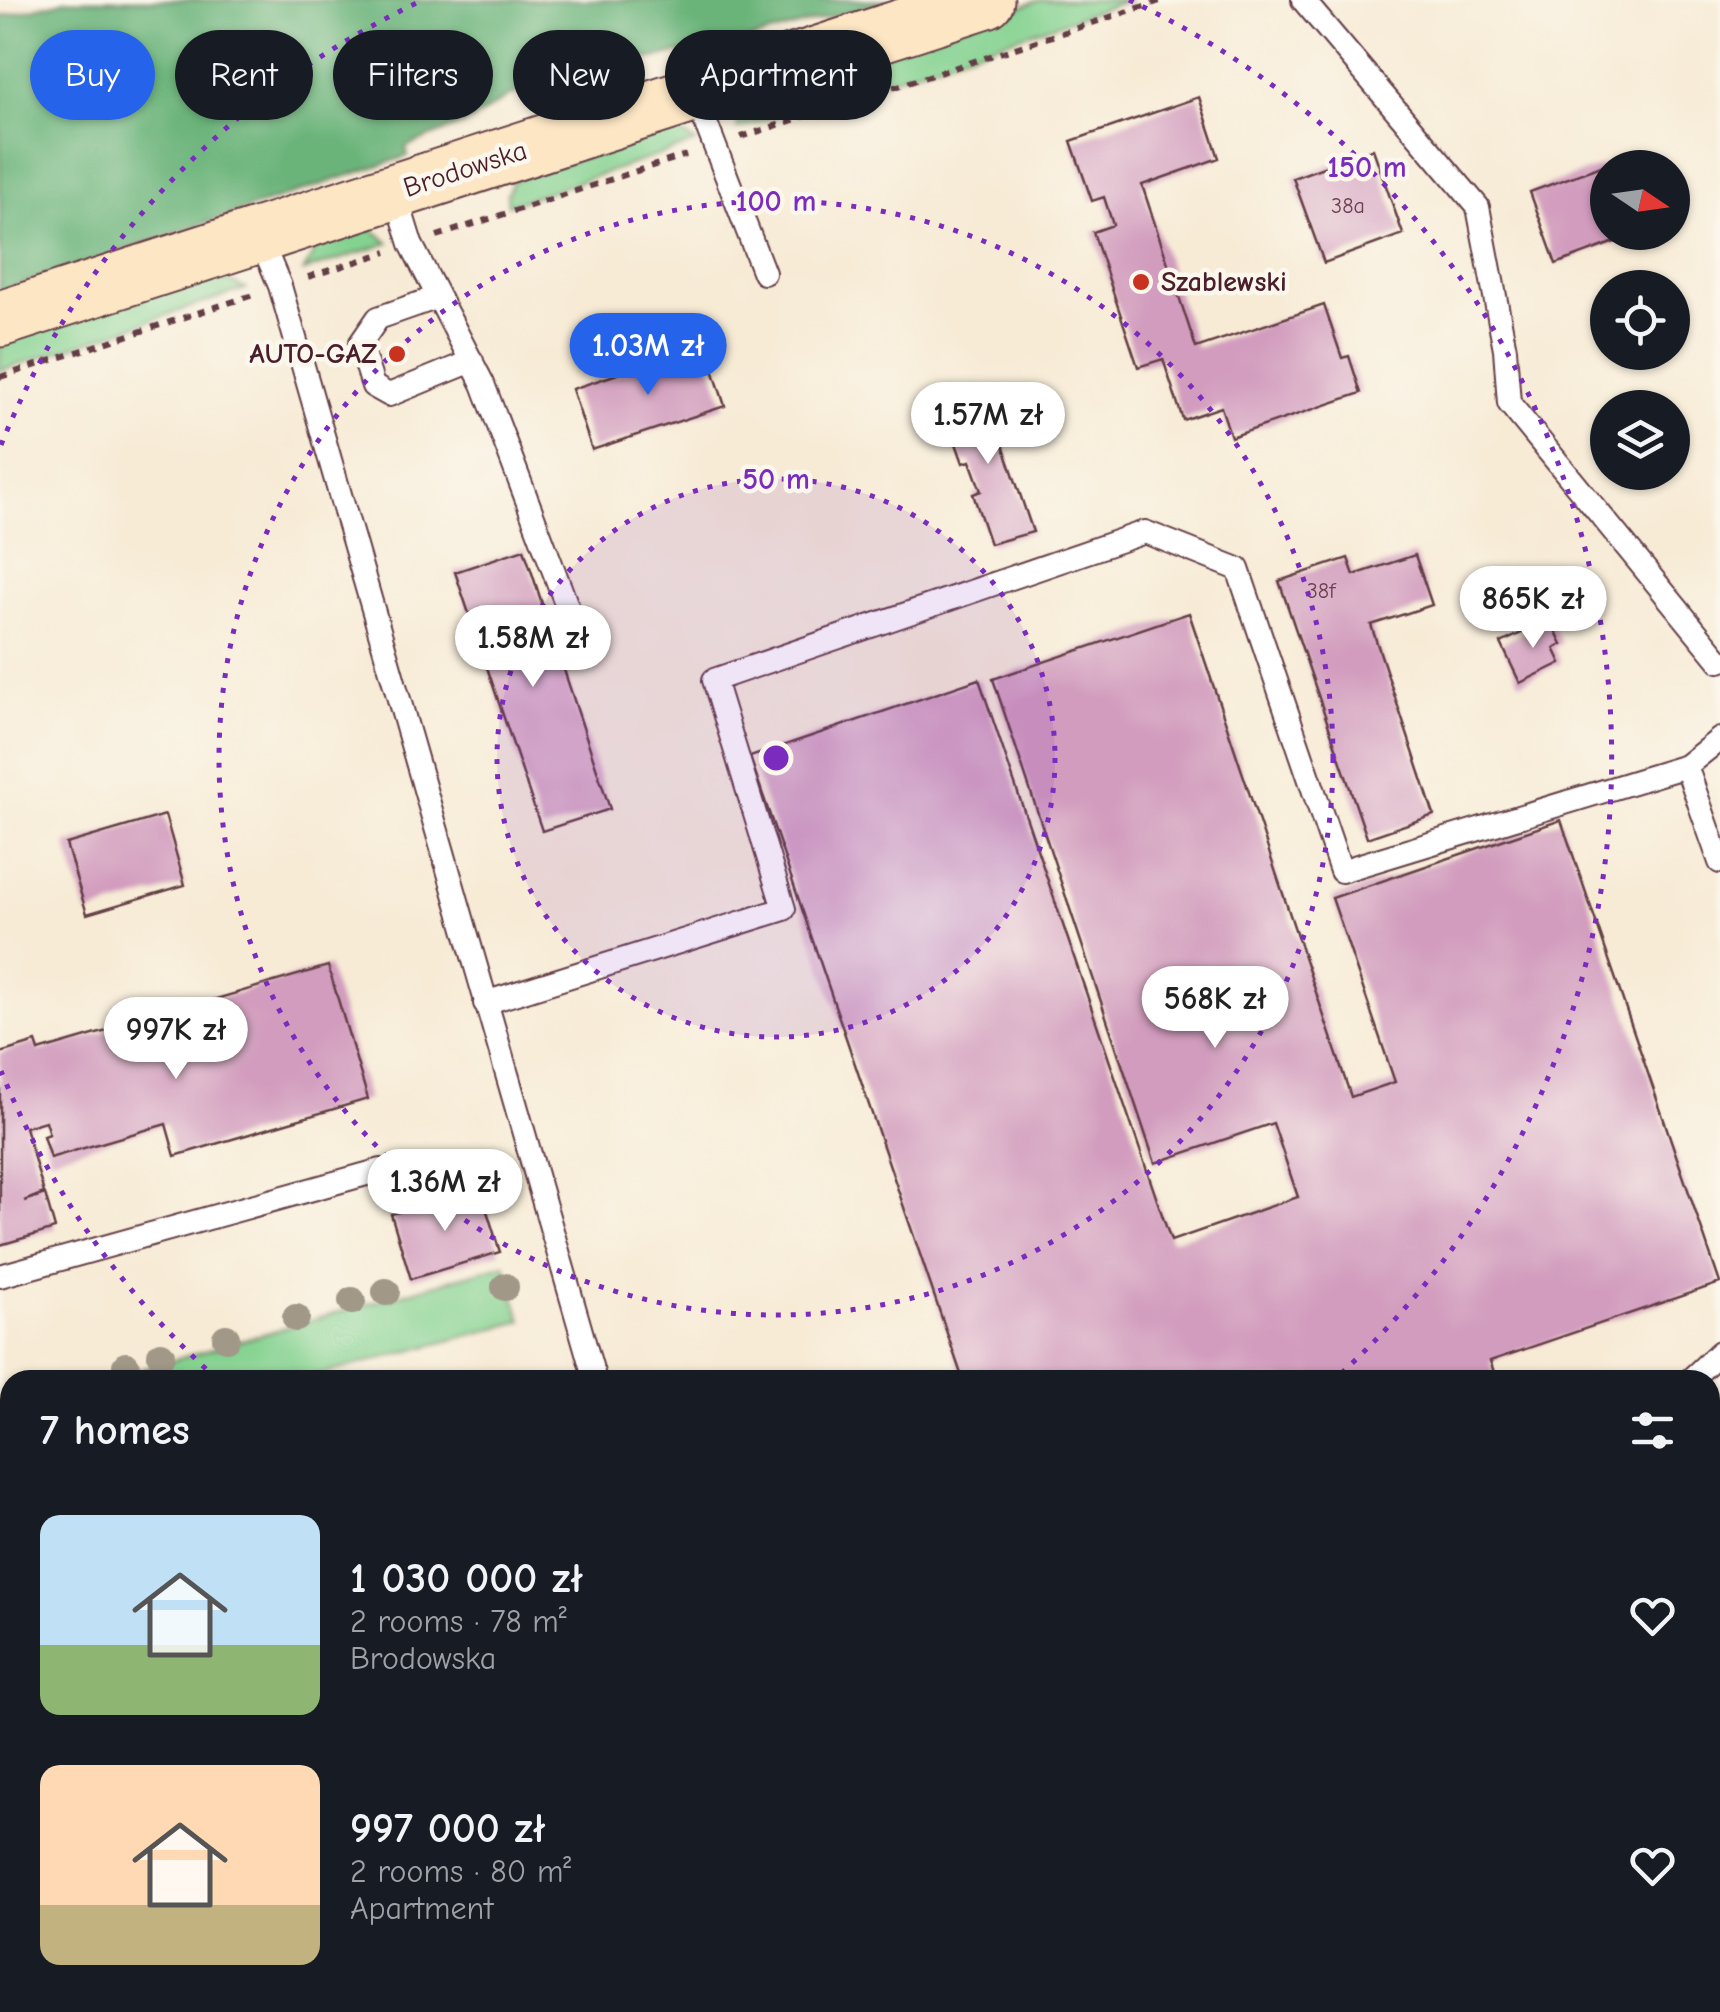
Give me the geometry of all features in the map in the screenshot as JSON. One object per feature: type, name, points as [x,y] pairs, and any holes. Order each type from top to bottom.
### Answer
[{"type":"street","name":"Brodowska","points":[[892,31],[986,0]]},
{"type":"street","name":"Brodowska","points":[[0,319],[665,105]]},
{"type":"lane","points":[[1303,0],[1478,208],[1506,350],[1509,404],[1720,661]]},
{"type":"lane","points":[[706,120],[764,273]]},
{"type":"lane","points":[[395,192],[411,244],[472,361],[578,634]]},
{"type":"lane","points":[[259,236],[280,286],[592,1370]]},
{"type":"lane","points":[[438,297],[378,318],[360,344],[373,386],[389,396],[472,361]]},
{"type":"lane","points":[[485,1003],[784,909],[714,680],[1145,532],[1238,570],[1340,871],[1686,766],[1720,739]]},
{"type":"lane","points":[[1686,766],[1720,862]]},
{"type":"lane","points":[[0,1276],[381,1170]]},
{"type":"lane","points":[[1701,1370],[1720,1352]]},
{"type":"path","points":[[0,377],[1163,0]]},
{"type":"green space","points":[[67,0],[889,0],[784,30],[665,30],[665,56],[645,59],[645,30],[513,30],[513,95],[493,107],[493,30],[333,30],[333,120],[473,120],[406,147],[408,156],[0,291],[0,17]]},
{"type":"green space","points":[[1041,0],[1130,0],[892,78],[892,49]]},
{"type":"green space","points":[[739,120],[764,120],[737,129]]},
{"type":"green space","points":[[673,128],[696,143],[508,205],[507,194],[513,180]]},
{"type":"green space","points":[[370,227],[389,243],[304,271],[320,240]]},
{"type":"green space","points":[[204,276],[245,289],[0,371],[0,342]]},
{"type":"green space","points":[[505,1264],[522,1321],[338,1370],[139,1370]]},
{"type":"building","points":[[1199,97],[1219,158],[1142,185],[1196,348],[1324,305],[1342,358],[1349,356],[1361,393],[1231,437],[1221,407],[1183,420],[1163,359],[1138,367],[1093,232],[1113,225],[1104,197],[1092,201],[1071,141]]},
{"type":"building","points":[[1373,149],[1403,234],[1324,263],[1293,178]]},
{"type":"building","points":[[1590,170],[1590,250],[1593,250],[1556,264],[1530,192]]},
{"type":"building","points":[[705,345],[725,406],[592,450],[572,389]]},
{"type":"building","points":[[984,389],[1033,532],[990,544],[973,494],[981,491],[970,461],[963,463],[942,404]]},
{"type":"building","points":[[524,549],[610,809],[542,831],[455,572]]},
{"type":"building","points":[[1415,555],[1432,605],[1371,625],[1434,815],[1367,838],[1279,581],[1348,558],[1354,575]]},
{"type":"building","points":[[1189,613],[1351,1097],[1395,1082],[1332,898],[1561,820],[1720,1283],[1490,1361],[1493,1370],[960,1370],[750,757],[979,679],[1171,1241],[1298,1197],[1273,1123],[1155,1163],[993,679]]},
{"type":"building","points":[[1550,619],[1562,644],[1554,648],[1561,663],[1520,683],[1501,643]]},
{"type":"building","points":[[165,815],[185,885],[87,914],[66,844]]},
{"type":"building","points":[[328,966],[368,1099],[175,1156],[166,1124],[50,1158],[43,1136],[49,1134],[45,1121],[25,1127],[44,1193],[24,1201],[45,1194],[55,1229],[0,1245],[0,1053],[36,1042],[39,1051]]},
{"type":"building","points":[[480,1189],[500,1252],[411,1279],[391,1214]]},
{"type":"place","name":"Szablewski","points":[[1141,282]]},
{"type":"place","name":"AUTO-GAZ","points":[[397,354]]}]
